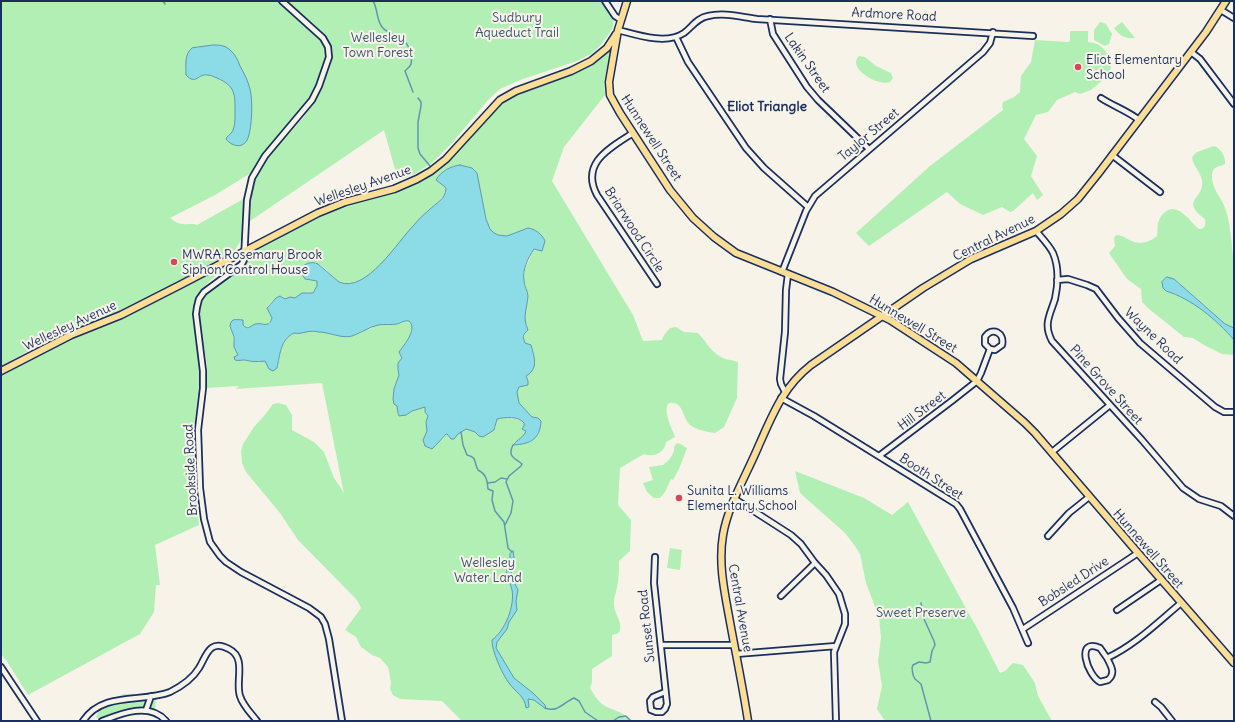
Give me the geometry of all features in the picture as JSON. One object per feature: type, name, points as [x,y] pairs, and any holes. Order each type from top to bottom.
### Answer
[{"type":"main road","name":"Hunnewell Street","points":[[627,1],[618,30],[609,89],[615,105],[676,198],[704,228],[725,246],[736,253],[833,292],[882,316],[944,355],[977,381],[1025,423],[1052,452],[1089,497],[1234,663]]},
{"type":"main road","name":"Central Avenue","points":[[748,721],[722,573],[721,557],[725,527],[735,498],[781,398],[795,379],[811,365],[923,288],[970,259],[1036,231],[1061,214],[1078,199],[1191,52],[1226,1]]},
{"type":"main road","name":"Wellesley Avenue","points":[[1,371],[78,332],[127,312],[323,210],[345,202],[406,185],[422,177],[441,164],[500,100],[512,92],[571,71],[591,61],[607,48],[618,30]]},
{"type":"street","name":"Brookside Road","points":[[282,1],[323,38],[328,47],[329,57],[319,86],[312,100],[265,156],[254,175],[248,196],[244,252],[236,268],[203,294],[198,301],[196,309],[203,371],[198,430],[200,488],[204,519],[210,542],[220,556],[241,572],[309,608],[321,617],[325,624],[329,639],[342,721]]},
{"type":"street","points":[[605,1],[615,16],[621,20]]},
{"type":"street","points":[[1221,10],[1234,18]]},
{"type":"street","name":"Ardmore Road","points":[[676,37],[700,19],[712,15],[727,14],[770,19],[993,32],[1033,36]]},
{"type":"street","name":"Lakin Street","points":[[770,19],[773,34],[807,87],[818,100],[869,150]]},
{"type":"street","points":[[618,30],[661,38],[676,37],[688,62],[746,148],[764,168],[801,203],[808,207]]},
{"type":"street","name":"Taylor Street","points":[[785,392],[780,384],[780,378],[785,332],[785,273],[808,207],[818,193],[983,52],[990,43],[993,32]]},
{"type":"street","points":[[1191,52],[1200,59],[1234,104]]},
{"type":"street","points":[[1101,98],[1139,120]]},
{"type":"street","name":"Briarwood Circle","points":[[633,133],[608,149],[598,159],[593,172],[593,185],[597,195],[657,284]]},
{"type":"street","points":[[1112,155],[1160,192]]},
{"type":"street","name":"Pine Grove Street","points":[[1036,231],[1053,253],[1057,271],[1055,299],[1048,321],[1048,334],[1062,353],[1183,488],[1199,499],[1221,506],[1234,516]]},
{"type":"street","name":"Wayne Road","points":[[1057,280],[1068,279],[1096,290],[1122,322],[1148,350],[1215,407],[1224,412],[1234,412]]},
{"type":"street","points":[[995,331],[1002,336],[1003,341],[999,348],[995,350],[990,349],[985,344],[985,337],[990,332],[995,331]]},
{"type":"street","points":[[977,381],[982,373],[990,349]]},
{"type":"street","name":"Hill Street","points":[[879,456],[977,381]]},
{"type":"street","name":"Booth Street","points":[[781,398],[814,416],[949,499],[960,509],[1013,608],[1028,643]]},
{"type":"street","points":[[1052,452],[1110,405]]},
{"type":"street","points":[[1048,536],[1069,513],[1089,497]]},
{"type":"street","points":[[735,498],[791,534],[802,544],[839,594],[845,614],[845,624],[834,652],[836,721]]},
{"type":"street","name":"Bobsled Drive","points":[[1023,629],[1138,553]]},
{"type":"street","name":"Sunset Road","points":[[655,557],[654,583],[667,704],[662,712],[651,710],[650,701],[653,697],[665,692]]},
{"type":"street","points":[[781,596],[816,563]]},
{"type":"street","points":[[1117,610],[1161,580]]},
{"type":"street","points":[[1107,658],[1130,646],[1181,603]]},
{"type":"street","points":[[661,645],[734,644]]},
{"type":"street","points":[[83,721],[87,715],[100,706],[115,701],[170,692],[182,685],[199,668],[203,658],[210,649],[215,646],[228,648],[238,656],[238,692],[242,703],[257,721]]},
{"type":"street","points":[[736,654],[836,646]]},
{"type":"street","points":[[1097,646],[1102,650],[1107,658],[1112,669],[1112,675],[1108,680],[1100,682],[1094,676],[1085,660],[1085,653],[1090,647],[1097,646]]},
{"type":"street","points":[[1,668],[37,721]]},
{"type":"street","points":[[146,710],[151,696]]},
{"type":"street","points":[[1155,702],[1172,721]]},
{"type":"street","points":[[102,721],[133,711],[146,710],[162,716],[166,721]]},
{"type":"green space","points":[[1,1],[277,1],[322,41],[326,54],[324,65],[314,90],[303,107],[262,154],[251,173],[215,195],[170,218],[179,223],[197,225],[245,198],[241,240],[235,250],[179,282],[119,312],[57,335],[1,366]]},
{"type":"green space","points":[[286,1],[602,1],[614,20],[613,27],[609,34],[600,46],[591,54],[577,61],[520,80],[500,89],[488,100],[452,143],[432,163],[413,175],[398,180],[384,130],[250,221],[253,189],[259,171],[270,155],[303,118],[318,96],[332,58],[332,47],[327,38],[317,26]]},
{"type":"green space","points":[[1100,22],[1106,24],[1112,34],[1109,44],[1105,46],[1094,40],[1094,30]]},
{"type":"green space","points":[[1122,22],[1135,38],[1128,38],[1116,31],[1114,28]]},
{"type":"green space","points":[[1070,31],[1088,31],[1088,42],[1100,46],[1112,62],[1109,75],[1091,90],[1080,94],[1075,92],[1057,100],[1048,112],[1036,115],[1024,139],[1037,156],[1031,176],[1043,195],[1037,200],[1033,193],[1010,212],[1002,207],[983,215],[960,204],[947,192],[869,246],[856,233],[930,166],[1003,110],[1003,102],[1014,97],[1020,92],[1021,76],[1031,62],[1035,40],[1068,42],[1070,41]]},
{"type":"green space","name":"Wellesley Water Land","points":[[611,47],[604,82],[605,95],[564,147],[552,181],[633,315],[643,341],[662,340],[670,328],[676,327],[684,332],[698,333],[719,356],[738,362],[737,398],[724,427],[715,433],[693,427],[687,422],[680,407],[674,403],[669,403],[667,406],[667,414],[675,437],[666,442],[664,449],[655,455],[644,454],[620,468],[618,505],[631,520],[630,551],[619,561],[618,581],[614,601],[614,606],[620,624],[620,631],[612,635],[612,656],[592,669],[592,682],[590,688],[602,704],[624,715],[630,721],[462,721],[442,701],[400,699],[393,695],[390,689],[391,682],[388,667],[380,658],[372,655],[361,647],[356,637],[345,630],[361,608],[357,600],[298,540],[280,513],[246,472],[242,463],[241,451],[243,444],[254,427],[273,404],[278,403],[286,405],[292,415],[292,430],[314,442],[324,452],[334,478],[344,494],[322,383],[236,389],[239,386],[207,388],[206,360],[200,326],[201,308],[207,294],[245,261],[247,253],[325,214],[403,187],[438,166],[499,100],[575,70]],"holes":[[[460,165],[472,168],[477,173],[486,219],[490,229],[498,235],[508,236],[528,228],[538,232],[544,243],[544,247],[533,251],[525,269],[524,282],[528,298],[525,309],[525,323],[528,330],[523,337],[525,343],[529,344],[533,350],[534,361],[531,372],[526,375],[528,381],[517,391],[517,401],[532,417],[538,418],[539,433],[535,438],[524,443],[513,444],[524,436],[527,431],[522,429],[524,425],[523,421],[504,418],[497,419],[495,429],[485,436],[481,437],[475,432],[466,429],[452,439],[446,434],[443,439],[435,444],[433,448],[425,445],[423,440],[428,430],[426,423],[428,417],[425,407],[412,411],[406,415],[396,405],[393,393],[399,375],[398,370],[402,358],[399,352],[407,341],[412,328],[409,321],[405,320],[396,324],[376,325],[361,333],[349,336],[309,331],[294,333],[284,342],[279,356],[278,365],[264,361],[239,361],[235,356],[238,355],[235,349],[231,330],[236,319],[249,328],[256,325],[266,324],[271,321],[272,318],[267,308],[273,300],[282,296],[285,299],[295,298],[306,292],[313,293],[317,286],[317,281],[307,280],[301,274],[314,262],[322,266],[339,282],[350,284],[361,280],[372,272],[394,251],[418,221],[442,198],[446,189],[437,180],[441,174],[450,168]]]},
{"type":"green space","points":[[859,56],[865,57],[876,66],[891,73],[893,78],[890,82],[885,83],[872,79],[860,71],[857,66],[856,61]]},
{"type":"green space","points":[[1214,146],[1221,151],[1225,161],[1225,164],[1214,169],[1212,179],[1214,187],[1225,207],[1229,221],[1234,276],[1234,328],[1225,324],[1174,279],[1166,291],[1185,299],[1220,325],[1234,340],[1234,355],[1222,354],[1193,338],[1184,337],[1149,309],[1142,302],[1141,289],[1127,279],[1109,253],[1115,246],[1114,238],[1116,235],[1138,243],[1148,241],[1157,236],[1160,218],[1169,210],[1174,209],[1183,214],[1199,229],[1204,227],[1205,219],[1194,207],[1193,203],[1202,187],[1202,180],[1192,157],[1197,152]]},
{"type":"green space","points":[[230,264],[212,279],[202,290],[193,310],[200,377],[194,428],[195,488],[199,525],[155,545],[160,585],[156,585],[154,612],[140,634],[28,695],[1,654],[1,374],[72,337],[105,326],[128,316]]},
{"type":"green space","points":[[677,443],[687,448],[679,469],[673,480],[671,479],[665,492],[660,498],[654,498],[647,492],[643,483],[653,480],[649,467],[663,465],[670,459]]},
{"type":"green space","name":"Sweet Preserve","points":[[795,471],[864,498],[892,515],[908,502],[1000,673],[1005,671],[1013,663],[1023,665],[1035,683],[1038,696],[1052,721],[885,721],[877,709],[882,686],[878,661],[881,638],[879,617],[866,583],[860,554],[845,533],[800,493]]},
{"type":"green space","points":[[670,548],[682,550],[680,570],[667,568]]},
{"type":"green space","points":[[124,694],[156,695],[155,714],[96,718],[101,703]]},
{"type":"water","points":[[213,45],[224,46],[233,53],[246,77],[250,89],[252,107],[248,138],[244,144],[238,146],[231,144],[226,139],[232,132],[235,123],[235,101],[231,88],[228,84],[210,75],[192,79],[186,75],[186,60],[189,51],[192,48]]},
{"type":"water","points":[[460,165],[472,168],[477,173],[486,219],[490,229],[494,233],[507,236],[528,228],[538,232],[545,241],[542,251],[534,249],[526,264],[524,273],[524,283],[528,296],[525,321],[528,330],[523,337],[525,343],[531,345],[535,362],[533,369],[526,376],[528,385],[519,387],[517,392],[519,403],[532,417],[538,418],[541,421],[539,432],[530,442],[513,445],[524,435],[526,431],[522,429],[524,423],[522,421],[515,418],[508,418],[497,419],[494,430],[483,437],[466,429],[458,434],[454,439],[451,439],[446,434],[432,449],[425,446],[423,440],[427,431],[426,422],[428,416],[425,412],[425,407],[412,411],[406,415],[399,416],[397,406],[394,404],[393,399],[394,389],[399,375],[398,363],[402,358],[399,352],[407,341],[412,328],[409,321],[404,321],[397,324],[378,325],[348,337],[314,331],[294,333],[289,336],[283,344],[277,368],[273,371],[269,369],[265,361],[255,362],[235,360],[234,357],[238,355],[234,347],[234,337],[230,326],[233,320],[243,320],[243,325],[247,328],[255,324],[267,324],[272,318],[267,308],[276,298],[280,296],[285,299],[290,297],[295,298],[302,293],[313,293],[317,286],[317,281],[305,279],[300,271],[302,267],[309,263],[318,264],[339,282],[349,284],[360,280],[381,264],[419,219],[442,199],[446,189],[436,180],[438,177],[453,166]]},
{"type":"water","points":[[1167,277],[1174,279],[1225,324],[1234,328],[1234,340],[1220,325],[1203,311],[1185,299],[1166,291],[1163,288],[1162,282]]},
{"type":"water","points":[[513,551],[515,564],[512,569],[511,576],[518,590],[516,601],[517,610],[509,622],[507,629],[497,642],[496,648],[514,678],[533,693],[545,705],[546,709],[534,700],[528,699],[529,707],[526,708],[522,697],[511,686],[504,675],[495,656],[492,644],[492,640],[501,631],[508,618],[512,603],[512,588],[506,576],[507,567],[505,564],[502,567],[500,566],[504,560],[510,558],[510,554]]},
{"type":"waterway","points":[[373,1],[382,27],[401,38],[410,50],[411,64],[405,71],[413,92]]},
{"type":"waterway","points":[[418,98],[421,102],[418,122],[418,148],[420,154],[430,166]]},
{"type":"waterway","points":[[461,432],[463,445],[467,455],[473,457],[478,470],[486,478],[488,489],[493,491],[492,500],[495,511],[504,522],[508,548],[512,552]]},
{"type":"waterway","points":[[505,525],[511,513],[513,501],[506,482],[509,476],[522,464],[511,455],[513,445]]},
{"type":"waterway","points":[[488,483],[495,482],[501,478],[507,479]]},
{"type":"waterway","points":[[921,603],[924,619],[935,645],[930,662],[919,662],[913,665],[912,668],[915,679],[921,684],[931,721]]},
{"type":"waterway","points":[[545,708],[557,708],[574,698],[579,701],[585,712],[598,721]]},
{"type":"waterway","points":[[613,721],[619,717],[626,716],[631,721]]},
{"type":"place","name":"Eliot Elementary School","points":[[1078,67]]},
{"type":"place","name":"MWRA Rosemary Brook Siphon Control House","points":[[174,262]]},
{"type":"place","name":"Sunita L. Williams Elementary School","points":[[679,498]]},
{"type":"district","name":"Eliot Triangle","points":[[767,107]]},
{"type":"park label","name":"Sudbury Aqueduct Trail","points":[[517,26]]},
{"type":"park label","name":"Wellesley Town Forest","points":[[378,46]]}]
